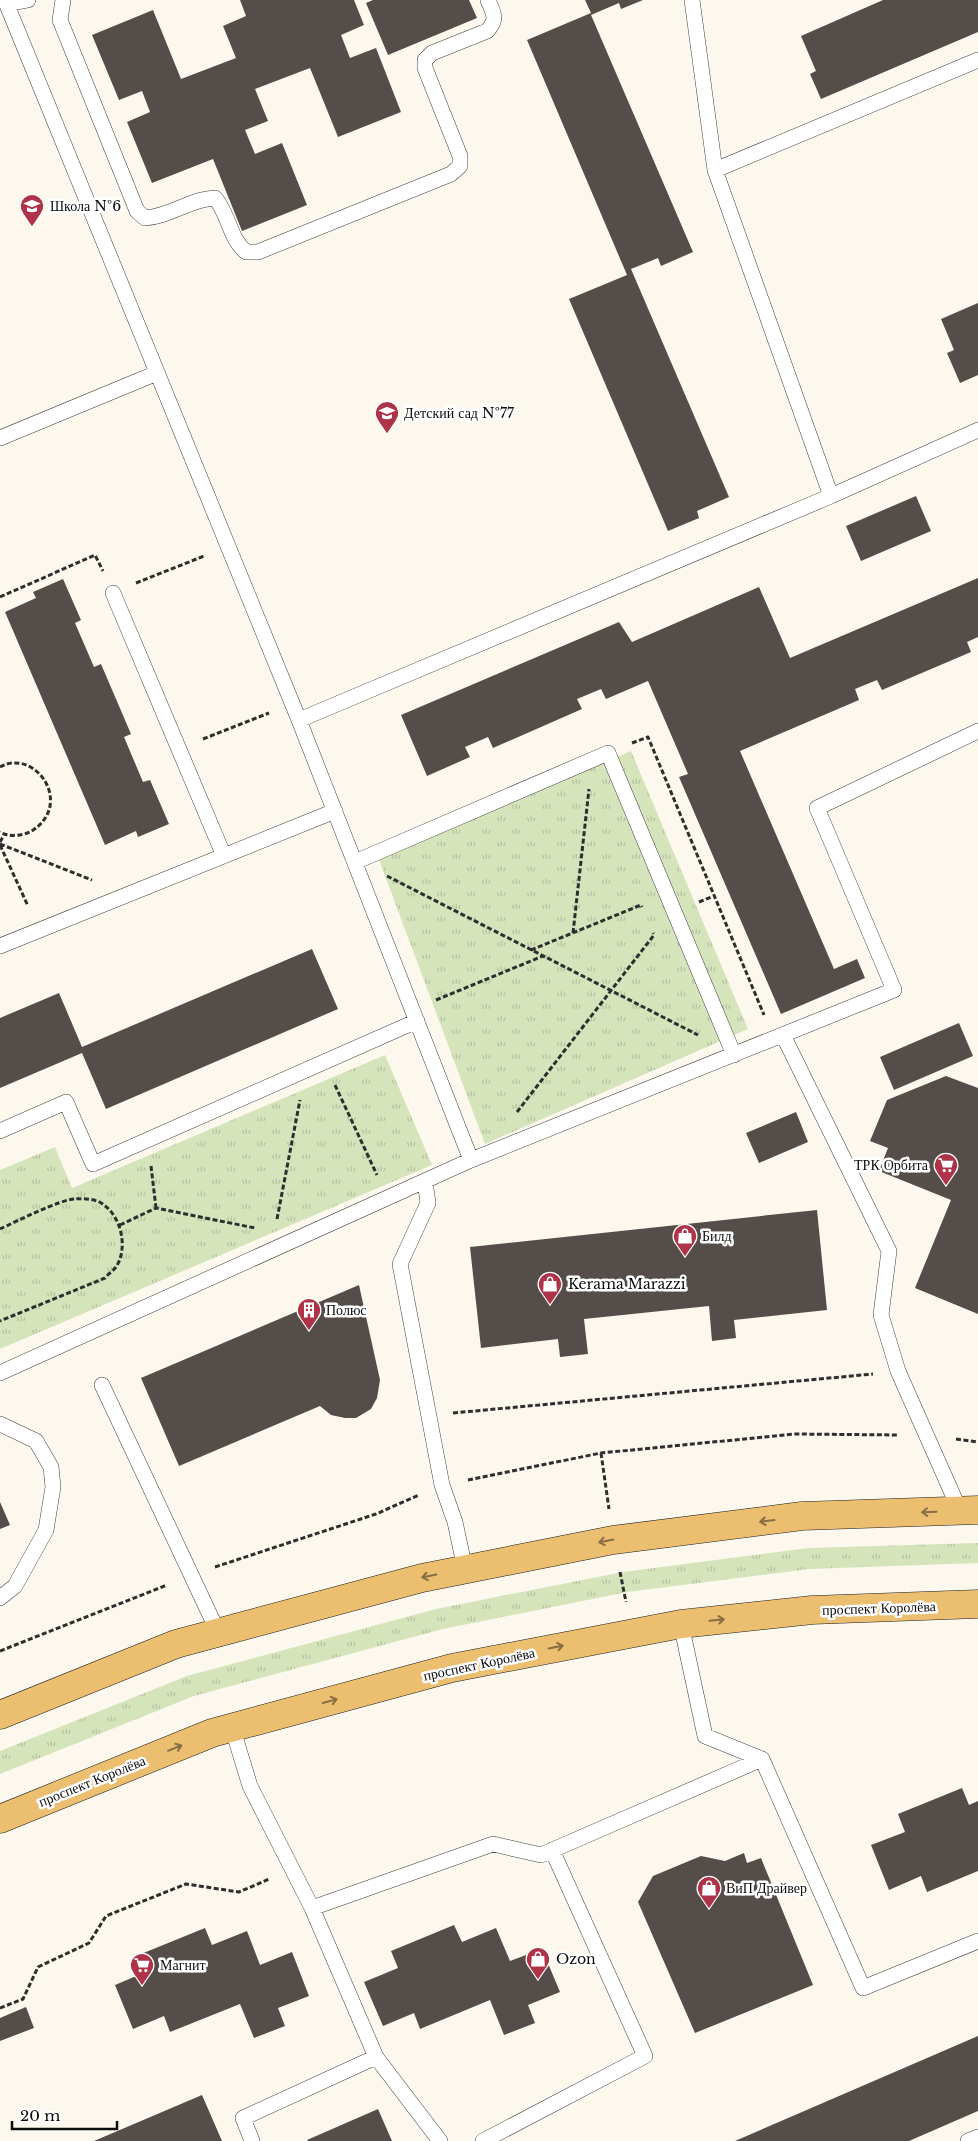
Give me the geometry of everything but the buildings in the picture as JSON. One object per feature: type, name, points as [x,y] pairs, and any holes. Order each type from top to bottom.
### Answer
[{"type":"main road","points":[[0,1715],[176,1644],[413,1580],[464,1569],[613,1540],[802,1516],[969,1510]]},
{"type":"main road","name":"проспект Королёва","points":[[0,1819],[212,1733],[452,1668],[681,1624],[812,1610],[978,1604]]},
{"type":"lane","points":[[28,0],[6,2],[299,720],[471,1160]]},
{"type":"lane","points":[[63,0],[60,20],[137,211],[145,218],[155,218],[204,198],[215,198],[221,204],[238,245],[246,252],[258,252],[451,174],[460,166],[460,156],[425,68],[425,60],[432,53],[487,31],[493,25],[494,16],[488,0]]},
{"type":"lane","points":[[692,0],[715,170],[831,496]]},
{"type":"lane","points":[[715,170],[978,60]]},
{"type":"lane","points":[[0,438],[157,372]]},
{"type":"lane","points":[[299,720],[831,496],[978,430]]},
{"type":"lane","points":[[113,592],[224,856]]},
{"type":"lane","points":[[0,1373],[277,1239],[388,1198],[471,1160],[894,990],[817,808],[978,731]]},
{"type":"lane","points":[[354,862],[608,753],[730,1056]]},
{"type":"lane","points":[[0,946],[335,811]]},
{"type":"lane","points":[[0,1132],[66,1102],[93,1164],[324,1062],[415,1016]]},
{"type":"lane","points":[[778,1037],[889,1251],[880,1315],[898,1371],[926,1435],[969,1510]]},
{"type":"lane","points":[[425,1181],[428,1203],[400,1264],[442,1485],[455,1522],[464,1569]]},
{"type":"lane","points":[[102,1385],[190,1576],[218,1632]]},
{"type":"lane","points":[[0,1424],[36,1440],[51,1467],[53,1487],[46,1530],[15,1586],[0,1598]]},
{"type":"lane","points":[[681,1624],[705,1736],[762,1759],[863,1988],[978,1941]]},
{"type":"lane","points":[[232,1727],[250,1786],[312,1908],[376,2057],[440,2141]]},
{"type":"lane","points":[[312,1908],[493,1844],[542,1855],[762,1759]]},
{"type":"lane","points":[[483,2141],[645,2056],[552,1850]]},
{"type":"lane","points":[[252,2141],[242,2118],[376,2057]]},
{"type":"lane","points":[[968,2141],[978,2137]]},
{"type":"path","points":[[0,597],[95,555],[113,592],[208,555]]},
{"type":"path","points":[[179,748],[270,712]]},
{"type":"path","points":[[608,753],[648,737],[778,1037]]},
{"type":"path","points":[[573,933],[590,776],[586,762]]},
{"type":"path","points":[[0,767],[6,764],[25,764],[41,774],[50,791],[50,810],[40,826],[23,835],[4,835],[0,832]]},
{"type":"path","points":[[4,835],[0,844],[39,930]]},
{"type":"path","points":[[0,844],[128,894]]},
{"type":"path","points":[[374,853],[382,873],[720,1046],[730,1056]]},
{"type":"path","points":[[531,950],[641,905],[644,911]]},
{"type":"path","points":[[510,1145],[504,1129],[654,935],[652,930]]},
{"type":"path","points":[[415,1016],[544,956]]},
{"type":"path","points":[[324,1062],[388,1198]]},
{"type":"path","points":[[120,1225],[156,1208],[277,1239],[306,1070]]},
{"type":"path","points":[[148,1140],[156,1208]]},
{"type":"path","points":[[0,1229],[71,1199],[86,1198],[104,1205],[120,1225],[123,1240],[121,1257],[115,1268],[105,1278],[0,1321]]},
{"type":"path","points":[[428,1415],[898,1371]]},
{"type":"path","points":[[0,1651],[190,1576],[376,1514],[442,1485],[601,1453],[795,1434],[926,1435],[978,1442]]},
{"type":"path","points":[[0,2008],[23,1999],[38,1967],[90,1943],[106,1916],[186,1884],[239,1892],[292,1869]]},
{"type":"green space","points":[[631,751],[748,1029],[485,1144],[378,857]]},
{"type":"green space","points":[[385,1055],[432,1165],[0,1349],[0,1170],[55,1147],[72,1188]]},
{"type":"green space","points":[[978,1543],[978,1563],[810,1569],[627,1592],[443,1629],[194,1696],[0,1774],[0,1751],[187,1676],[436,1609],[623,1572],[808,1548]]},
{"type":"place","name":"Школа №6","points":[[32,227]]},
{"type":"place","name":"Детский сад №77","points":[[387,434]]},
{"type":"place","name":"ТРК Орбита","points":[[946,1186]]},
{"type":"place","name":"Билд","points":[[685,1257]]},
{"type":"place","name":"Kerama Marazzi","points":[[550,1305]]},
{"type":"place","name":"Полюс","points":[[309,1331]]},
{"type":"place","name":"ВиП Драйвер","points":[[709,1909]]},
{"type":"place","name":"Ozon","points":[[538,1980]]},
{"type":"place","name":"Магнит","points":[[142,1986]]}]
